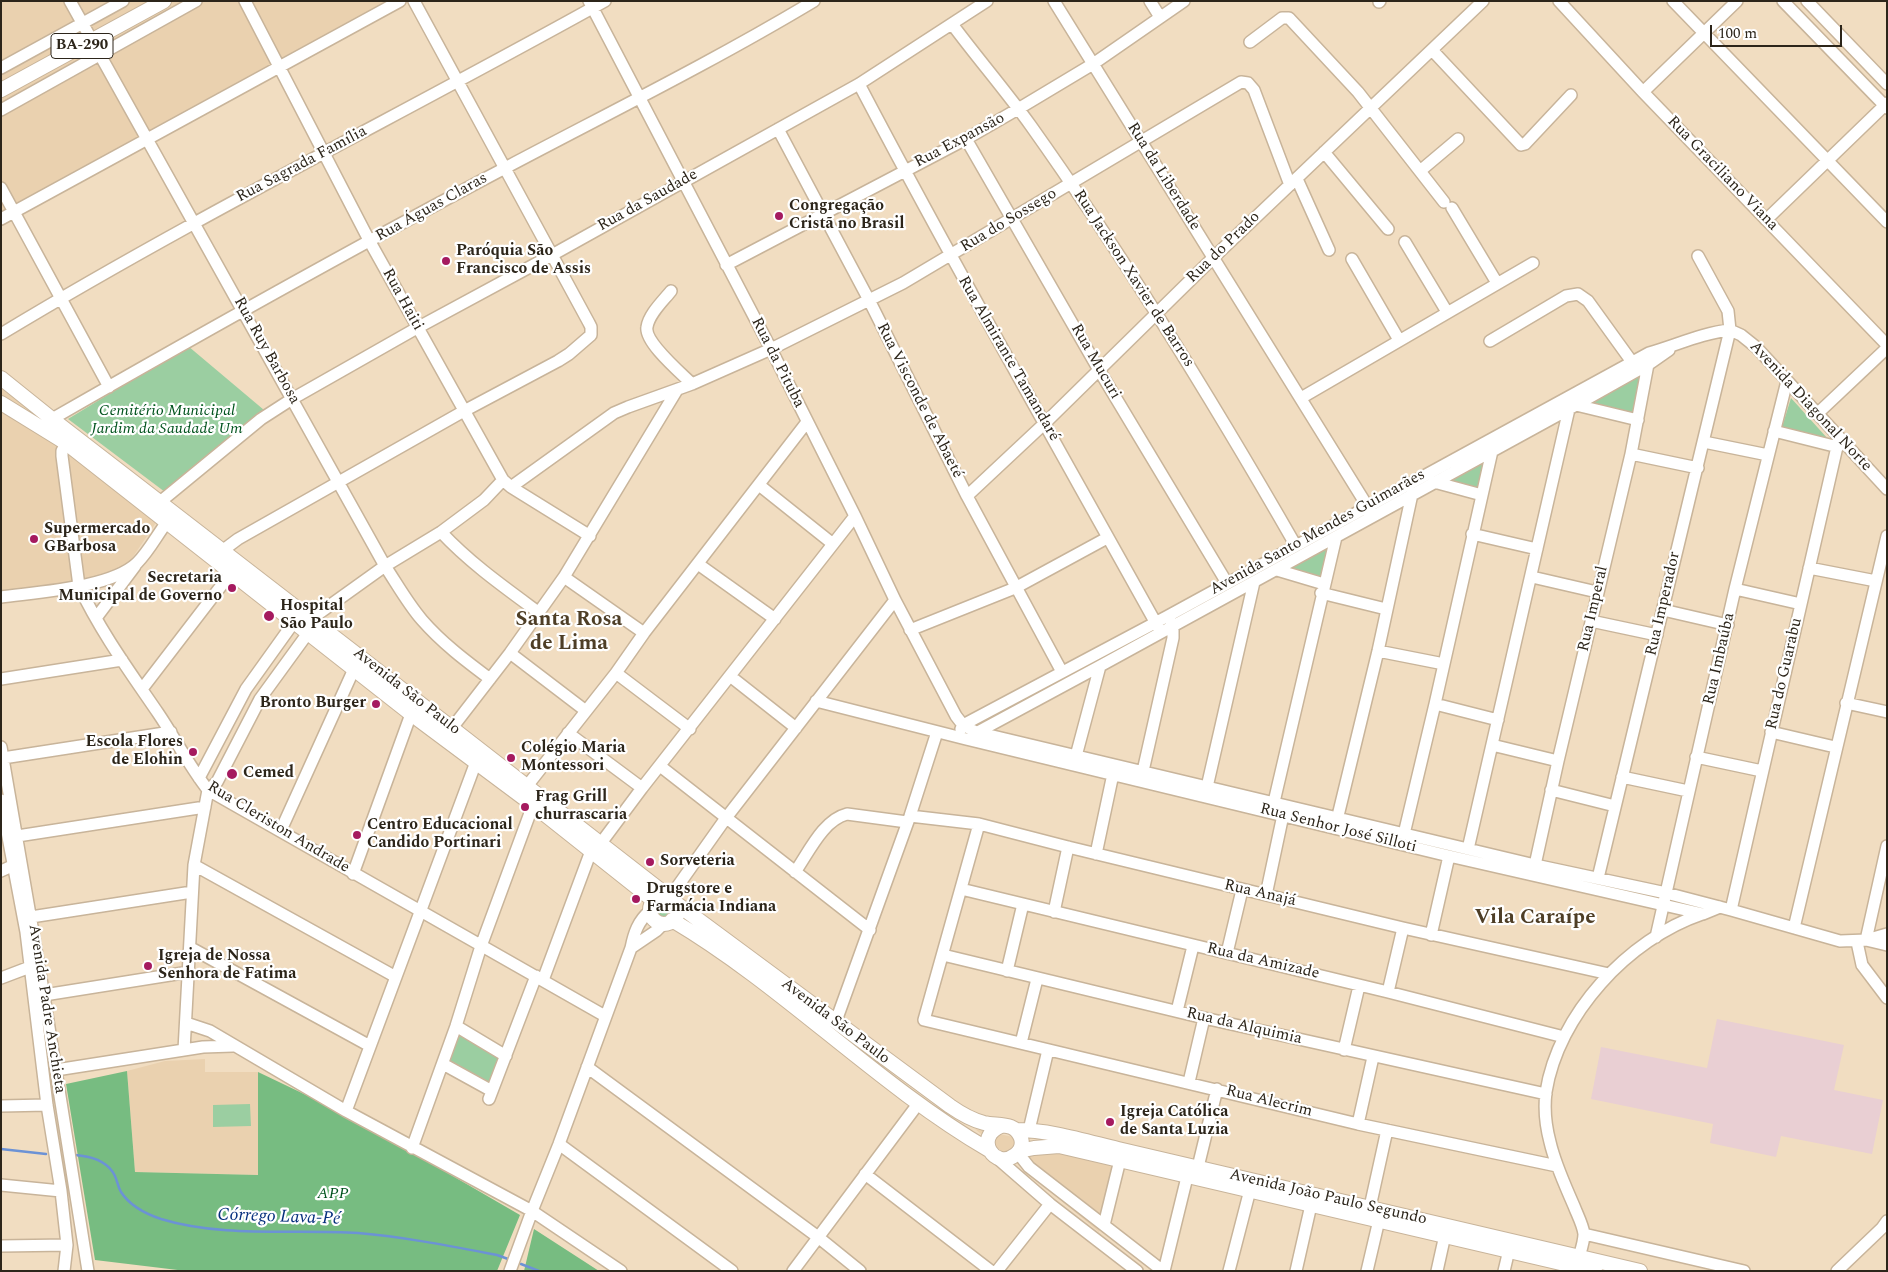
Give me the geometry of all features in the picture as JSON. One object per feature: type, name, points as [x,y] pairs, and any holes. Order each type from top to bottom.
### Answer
[{"type":"main road","name":"BA-290","points":[[1,90],[164,1]]},
{"type":"main road","name":"Avenida São Paulo","points":[[1,378],[222,551],[309,626],[354,670],[533,805],[671,899],[965,1116],[982,1122],[1023,1130]]},
{"type":"main road","name":"Avenida São Paulo","points":[[1,403],[66,443],[294,622],[309,626],[452,728],[527,786],[596,847],[652,906],[654,920],[668,922],[717,948],[918,1104],[993,1154]]},
{"type":"main road","points":[[652,906],[659,897],[671,899],[676,916],[668,922]]},
{"type":"main road","points":[[1001,1126],[993,1130],[988,1140],[993,1154],[1005,1160],[1019,1152],[1023,1130]]},
{"type":"main road","name":"Avenida João Paulo Segundo","points":[[1023,1130],[1370,1207],[1577,1264],[1594,1271]]},
{"type":"main road","name":"Avenida João Paulo Segundo","points":[[1019,1152],[1042,1146],[1059,1146],[1120,1160],[1192,1169],[1250,1190],[1311,1205],[1577,1264],[1640,1271]]},
{"type":"street","name":"Rua Ruy Barbosa","points":[[70,1],[385,566],[405,597],[432,631],[455,652],[490,679]]},
{"type":"street","points":[[1,68],[123,1]]},
{"type":"street","points":[[1,110],[196,1]]},
{"type":"street","name":"Rua Haiti","points":[[244,1],[370,242],[464,411],[507,483]]},
{"type":"street","points":[[1,219],[400,1]]},
{"type":"street","points":[[222,551],[238,539],[464,411],[558,362],[592,335],[591,327],[414,1]]},
{"type":"street","name":"Rua Sagrada Família","points":[[1,334],[61,298],[457,81],[591,5],[605,1]]},
{"type":"street","name":"Rua Águas Claras","points":[[52,419],[242,310],[640,97],[814,1]]},
{"type":"street","name":"Rua da Saudade","points":[[160,502],[261,419],[292,399],[859,84],[988,1]]},
{"type":"street","name":"Rua da Liberdade","points":[[1054,1],[1371,511]]},
{"type":"street","points":[[1150,1],[1160,17]]},
{"type":"street","name":"Rua Expansão","points":[[726,265],[966,139],[1093,64],[1184,1]]},
{"type":"street","name":"Rua do Prado","points":[[967,496],[1045,423],[1214,257],[1484,1]]},
{"type":"street","name":"Rua Graciliano Viana","points":[[1559,1],[1643,92],[1887,347]]},
{"type":"street","points":[[1673,1],[1887,222]]},
{"type":"street","points":[[1643,92],[1737,1]]},
{"type":"street","points":[[1766,220],[1886,106],[1784,1]]},
{"type":"street","points":[[1807,1],[1887,84]]},
{"type":"street","name":"Rua da Pituba","points":[[591,5],[771,349],[910,630],[956,716],[963,725]]},
{"type":"street","points":[[1250,42],[1282,18],[1289,18],[1339,70],[1448,205],[1497,283]]},
{"type":"street","name":"Rua Jackson Xavier de Barros","points":[[952,24],[1018,109],[1071,184],[1233,437],[1296,546]]},
{"type":"street","points":[[1432,50],[1521,145],[1525,144],[1571,95]]},
{"type":"street","name":"Rua do Sossego","points":[[208,790],[217,782],[260,699],[309,626],[385,566],[442,532],[507,483],[614,413],[692,384],[771,349],[869,300],[950,256],[1241,82],[1248,83],[1254,90],[1293,182]]},
{"type":"street","name":"Rua Almirante Tamandaré","points":[[859,84],[950,256],[1161,633]]},
{"type":"street","name":"Rua Visconde de Abaeté","points":[[778,129],[869,300],[967,496],[1062,672]]},
{"type":"street","name":"Rua Mucuri","points":[[966,139],[1099,370],[1227,583]]},
{"type":"street","points":[[1420,171],[1458,139]]},
{"type":"street","points":[[1324,152],[1388,229]]},
{"type":"street","points":[[1293,182],[1329,250]]},
{"type":"street","points":[[1,188],[109,386]]},
{"type":"street","points":[[1406,242],[1447,312]]},
{"type":"street","points":[[1698,256],[1728,311],[1730,330]]},
{"type":"street","points":[[1352,259],[1400,340]]},
{"type":"street","points":[[1302,398],[1533,263]]},
{"type":"street","points":[[671,291],[650,320],[646,329],[647,335],[654,345],[692,384]]},
{"type":"street","points":[[1490,341],[1566,296],[1578,294],[1588,301],[1632,362]]},
{"type":"street","name":"Avenida Santo Mendes Guimarães","points":[[961,738],[976,732],[1161,633],[1170,621],[1227,583],[1296,546],[1412,494],[1573,407],[1649,358],[1699,336],[1730,330]]},
{"type":"street","name":"Avenida Diagonal Norte","points":[[1730,330],[1741,335],[1756,347],[1817,414],[1838,442],[1887,489]]},
{"type":"street","name":"Rua Imperador","points":[[1598,878],[1730,330]]},
{"type":"street","points":[[1817,414],[1887,347]]},
{"type":"street","name":"Avenida Santo Mendes Guimarães","points":[[963,725],[1155,622],[1170,621],[1277,570],[1336,537],[1371,511],[1632,362],[1649,358]]},
{"type":"street","name":"Rua Imperal","points":[[1536,865],[1551,790],[1631,454],[1649,358]]},
{"type":"street","name":"Rua Imbaúba","points":[[1656,937],[1696,757],[1787,381]]},
{"type":"street","points":[[452,728],[510,653],[564,577],[677,390]]},
{"type":"street","points":[[1468,849],[1573,407],[1638,420]]},
{"type":"street","points":[[527,786],[616,673],[644,633],[807,422]]},
{"type":"street","points":[[1774,430],[1838,442]]},
{"type":"street","points":[[1704,442],[1768,454]]},
{"type":"street","name":"Rua do Guarabu","points":[[1725,909],[1762,771],[1838,442]]},
{"type":"street","name":"Rua Cleriston Andrade","points":[[66,443],[62,456],[79,586],[122,660],[208,790],[605,1016]]},
{"type":"street","points":[[1404,834],[1492,451]]},
{"type":"street","points":[[1631,454],[1698,468]]},
{"type":"street","points":[[1434,482],[1482,495]]},
{"type":"street","points":[[507,483],[590,536]]},
{"type":"street","points":[[759,485],[833,544]]},
{"type":"street","points":[[1336,823],[1378,651],[1412,494]]},
{"type":"street","points":[[442,1064],[491,1095],[596,847],[855,516]]},
{"type":"street","points":[[96,618],[167,522]]},
{"type":"street","points":[[442,532],[478,568],[538,612]]},
{"type":"street","points":[[1472,534],[1538,549]]},
{"type":"street","points":[[1274,802],[1336,537]]},
{"type":"street","points":[[910,630],[1016,588],[1107,538]]},
{"type":"street","points":[[1794,928],[1846,703],[1886,543]]},
{"type":"street","points":[[1,597],[79,586],[126,571],[137,563]]},
{"type":"street","points":[[698,564],[775,619]]},
{"type":"street","points":[[1809,568],[1876,581]]},
{"type":"street","points":[[1277,570],[1323,589],[1386,609]]},
{"type":"street","points":[[142,689],[231,573]]},
{"type":"street","points":[[564,577],[644,633]]},
{"type":"street","points":[[1532,577],[1597,592]]},
{"type":"street","points":[[98,581],[110,588],[112,598]]},
{"type":"street","points":[[1207,787],[1254,582]]},
{"type":"street","points":[[1736,589],[1801,604]]},
{"type":"street","points":[[671,899],[726,818],[895,600]]},
{"type":"street","points":[[1663,610],[1728,625]]},
{"type":"street","points":[[1143,771],[1173,638],[1170,621]]},
{"type":"street","points":[[1591,621],[1656,635]]},
{"type":"street","points":[[199,778],[246,689],[294,622]]},
{"type":"street","points":[[1378,651],[1444,664]]},
{"type":"street","points":[[510,653],[586,711]]},
{"type":"street","points":[[1,679],[122,660]]},
{"type":"street","points":[[1076,756],[1100,666]]},
{"type":"street","points":[[281,830],[354,670]]},
{"type":"street","points":[[616,673],[690,729]]},
{"type":"street","points":[[730,676],[796,728]]},
{"type":"street","points":[[246,689],[260,699]]},
{"type":"street","name":"Rua Senhor José Silloti","points":[[816,701],[961,738],[1283,815],[1404,834],[1598,878],[1664,899],[1703,914]]},
{"type":"street","points":[[1846,703],[1887,712]]},
{"type":"street","points":[[1435,704],[1498,720]]},
{"type":"street","points":[[354,874],[411,714]]},
{"type":"street","points":[[961,738],[963,725]]},
{"type":"street","name":"Rua Senhor José Silloti","points":[[963,725],[976,732],[1274,802],[1336,823],[1449,856],[1664,899],[1725,909],[1840,941],[1861,941]]},
{"type":"street","points":[[2,752],[171,732]]},
{"type":"street","points":[[836,1021],[909,819],[937,732]]},
{"type":"street","points":[[1771,732],[1836,747]]},
{"type":"street","points":[[568,733],[642,788]]},
{"type":"street","points":[[1492,745],[1558,761]]},
{"type":"street","name":"Avenida Padre Anchieta","points":[[2,752],[13,836],[31,917],[48,1105],[68,1245],[64,1271]]},
{"type":"street","points":[[1696,757],[1762,771]]},
{"type":"street","points":[[346,1111],[476,762]]},
{"type":"street","points":[[660,766],[870,930]]},
{"type":"street","points":[[1096,854],[1113,774]]},
{"type":"street","points":[[1622,777],[1688,792]]},
{"type":"street","points":[[184,1050],[194,865],[208,790]]},
{"type":"street","points":[[1551,790],[1615,806]]},
{"type":"street","name":"Avenida Padre Anchieta","points":[[1,800],[13,836],[14,865],[30,967],[39,996],[56,1070],[88,1271]]},
{"type":"street","points":[[412,1148],[533,805]]},
{"type":"street","points":[[13,836],[205,807]]},
{"type":"street","name":"Rua Anajá","points":[[795,872],[821,834],[831,823],[839,817],[848,814],[979,824],[1068,848],[1242,890],[1431,935],[1609,974]]},
{"type":"street","points":[[1266,895],[1283,815]]},
{"type":"street","points":[[943,955],[979,824]]},
{"type":"street","points":[[1887,846],[1861,941],[1862,965],[1887,998]]},
{"type":"street","points":[[1054,912],[1068,848]]},
{"type":"street","points":[[1431,935],[1449,856]]},
{"type":"street","points":[[1,870],[14,865]]},
{"type":"street","points":[[194,865],[396,977]]},
{"type":"street","name":"Rua da Amizade","points":[[961,889],[1388,992],[1564,1037]]},
{"type":"street","points":[[1228,953],[1242,890]]},
{"type":"street","points":[[31,917],[192,892]]},
{"type":"street","points":[[1007,971],[1023,904]]},
{"type":"street","points":[[510,1271],[559,1144],[637,926],[652,906]]},
{"type":"street","points":[[1577,1264],[1584,1234],[1557,1166],[1547,1125],[1546,1094],[1564,1037],[1574,1017],[1609,974],[1656,937],[1688,919],[1725,909]]},
{"type":"street","points":[[630,948],[668,922]]},
{"type":"street","points":[[1388,992],[1403,928]]},
{"type":"street","points":[[1861,941],[1887,934]]},
{"type":"street","points":[[1861,941],[1887,945]]},
{"type":"street","points":[[1177,1011],[1193,946]]},
{"type":"street","points":[[190,948],[370,1046]]},
{"type":"street","name":"Rua da Alquimia","points":[[943,955],[1037,979],[1373,1057],[1546,1094]]},
{"type":"street","name":"Rua Alecrim","points":[[943,955],[924,1020],[1358,1124],[1557,1166]]},
{"type":"street","points":[[1,978],[30,967]]},
{"type":"street","points":[[39,996],[189,972]]},
{"type":"street","points":[[1021,1043],[1037,979]]},
{"type":"street","points":[[1344,1050],[1359,986]]},
{"type":"street","points":[[1189,1082],[1204,1018]]},
{"type":"street","points":[[186,1023],[210,1031],[412,1148],[532,1211],[621,1271]]},
{"type":"street","points":[[456,1026],[506,1056]]},
{"type":"street","points":[[56,1070],[210,1046],[235,1046]]},
{"type":"street","points":[[1023,1130],[1048,1050]]},
{"type":"street","points":[[1358,1124],[1373,1057]]},
{"type":"street","points":[[587,1067],[818,1237],[860,1271]]},
{"type":"street","points":[[1019,1152],[1028,1166],[1163,1271],[1217,1089]]},
{"type":"street","points":[[793,1271],[918,1104]]},
{"type":"street","points":[[1,1106],[48,1105]]},
{"type":"street","points":[[1370,1207],[1387,1130]]},
{"type":"street","points":[[559,1144],[732,1271]]},
{"type":"street","name":"Avenida São Paulo","points":[[993,1154],[1050,1204],[1137,1271]]},
{"type":"street","points":[[1104,1225],[1120,1160]]},
{"type":"street","points":[[865,1174],[991,1271]]},
{"type":"street","points":[[1,1185],[61,1191]]},
{"type":"street","points":[[1229,1271],[1250,1190]]},
{"type":"street","points":[[997,1271],[1050,1204]]},
{"type":"street","points":[[1296,1271],[1311,1205]]},
{"type":"street","points":[[1367,1271],[1379,1220]]},
{"type":"street","points":[[1837,1271],[1885,1226]]},
{"type":"street","points":[[1584,1234],[1744,1271]]},
{"type":"street","points":[[1437,1271],[1445,1235]]},
{"type":"street","points":[[1,1246],[68,1245]]},
{"type":"street","points":[[1504,1271],[1509,1250]]},
{"type":"shaded area","points":[[1,1],[394,1],[1,220]]},
{"type":"shaded area","points":[[1,388],[164,511],[124,570],[87,582],[1,595]]},
{"type":"shaded area","points":[[1717,1019],[1844,1045],[1834,1090],[1883,1100],[1872,1154],[1781,1136],[1776,1157],[1710,1143],[1713,1124],[1591,1099],[1601,1047],[1707,1068]]},
{"type":"shaded area","points":[[205,1059],[205,1072],[258,1072],[259,1175],[135,1172],[127,1071],[165,1061]]},
{"type":"shaded area","points":[[975,1129],[1119,1159],[1099,1232]]},
{"type":"green space","name":"Cemitério Municipal Jardim da Saudade Um","points":[[188,346],[264,410],[165,492],[68,419]]},
{"type":"green space","points":[[1644,371],[1635,416],[1589,405]]},
{"type":"green space","points":[[1791,398],[1828,439],[1782,427]]},
{"type":"green space","points":[[1486,461],[1479,490],[1450,481]]},
{"type":"green space","points":[[1330,545],[1321,578],[1289,569]]},
{"type":"green space","points":[[662,898],[671,900],[676,910],[675,915],[660,921],[653,916],[654,904]]},
{"type":"green space","points":[[460,1034],[499,1057],[488,1085],[448,1062]]},
{"type":"green space","name":"APP","points":[[127,1071],[135,1172],[258,1175],[258,1072],[346,1114],[520,1215],[497,1271],[186,1271],[95,1260],[66,1084]]},
{"type":"green space","points":[[250,1104],[251,1126],[213,1127],[213,1105]]},
{"type":"green space","points":[[534,1229],[599,1271],[524,1271]]},
{"type":"waterway","name":"Córrego Lava-Pé","points":[[1,1149],[46,1154]]},
{"type":"waterway","name":"Córrego Lava-Pé","points":[[75,1155],[95,1159],[108,1167],[115,1176],[121,1192],[139,1209],[161,1219],[185,1225],[233,1231],[358,1233],[445,1245],[497,1255],[508,1259]]},
{"type":"waterway","name":"Córrego Lava-Pé","points":[[521,1264],[539,1271]]},
{"type":"place","name":"Congregação Cristã no Brasil","points":[[779,216]]},
{"type":"place","name":"Paróquia São Francisco de Assis","points":[[446,261]]},
{"type":"place","name":"Supermercado GBarbosa","points":[[34,539]]},
{"type":"place","name":"Secretaria Municipal de Governo","points":[[232,588]]},
{"type":"place","name":"Hospital São Paulo","points":[[269,616]]},
{"type":"place","name":"Bronto Burger","points":[[376,704]]},
{"type":"place","name":"Escola Flores de Elohin","points":[[193,752]]},
{"type":"place","name":"Colégio Maria Montessori","points":[[511,758]]},
{"type":"place","name":"Cemed","points":[[232,774]]},
{"type":"place","name":"Frag Grill churrascaria","points":[[525,807]]},
{"type":"place","name":"Centro Educacional Candido Portinari","points":[[357,835]]},
{"type":"place","name":"Sorveteria","points":[[650,862]]},
{"type":"place","name":"Drugstore e Farmácia Indiana","points":[[636,899]]},
{"type":"place","name":"Igreja de Nossa Senhora de Fatima","points":[[148,966]]},
{"type":"place","name":"Igreja Católica de Santa Luzia","points":[[1110,1122]]},
{"type":"district","name":"Santa Rosa de Lima","points":[[569,633]]},
{"type":"district","name":"Vila Caraípe","points":[[1535,919]]}]
